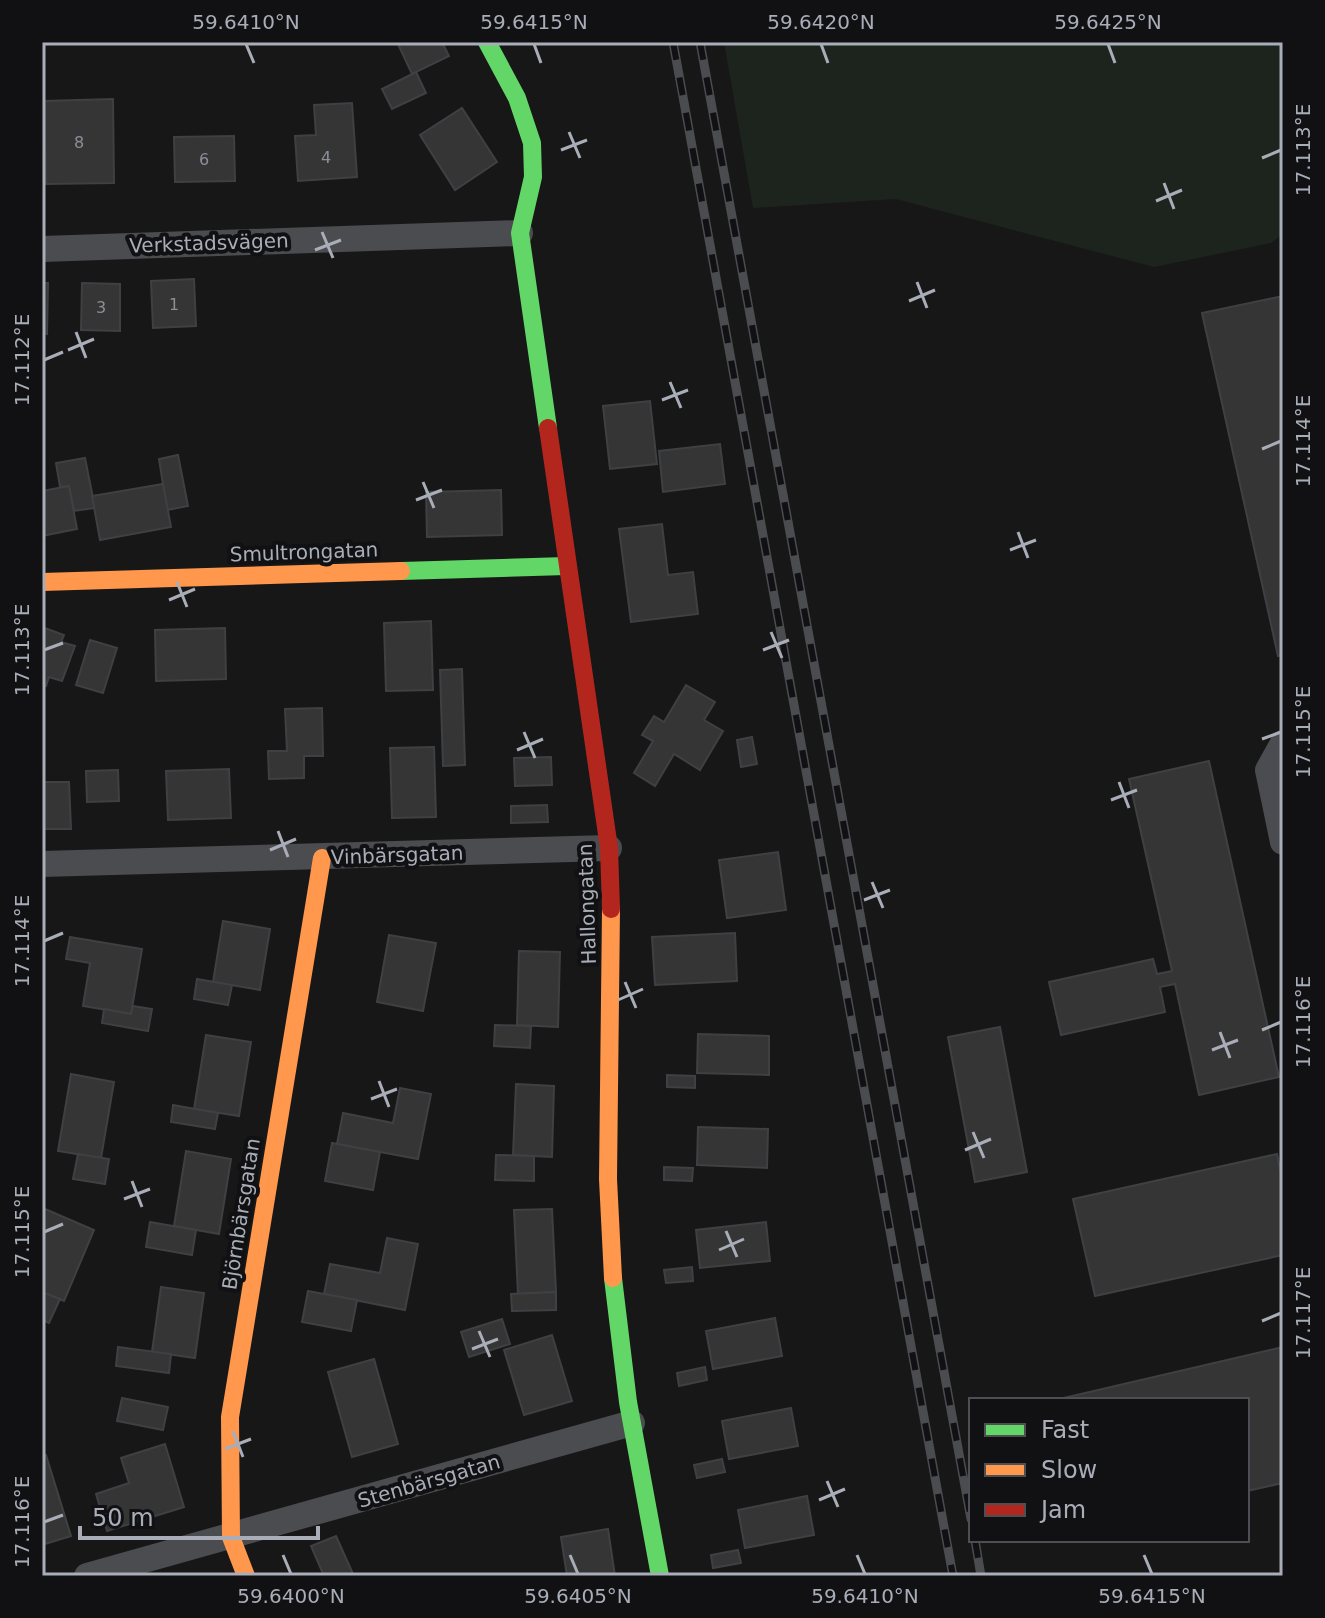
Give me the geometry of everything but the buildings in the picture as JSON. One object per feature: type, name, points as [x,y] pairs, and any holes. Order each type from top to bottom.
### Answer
[{"type":"street","name":"Hallongatan","points":[[487,42],[509,81],[526,123],[534,161],[520,233],[609,848],[612,903],[609,1224],[612,1279],[632,1423],[660,1576]]},
{"type":"street","name":"Verkstadsvägen","points":[[42,249],[520,233]]},
{"type":"street","name":"Smultrongatan","points":[[42,582],[566,566]]},
{"type":"street","points":[[1283,743],[1268,770],[1283,842]]},
{"type":"street","name":"Vinbärsgatan","points":[[42,864],[609,848]]},
{"type":"street","name":"Björnbärsgatan","points":[[246,1576],[231,1537],[230,1417],[322,858]]},
{"type":"street","name":"Stenbärsgatan","points":[[87,1576],[632,1423]]},
{"type":"shaded area","points":[[724,42],[1283,42],[1283,234],[1271,243],[1154,267],[896,199],[753,208]]},
{"type":"railway","points":[[673,42],[953,1576]]},
{"type":"railway","points":[[700,42],[969,1508]]},
{"type":"railway","points":[[975,1542],[981,1576]]},
{"type":"traffic: fast","points":[[487,42],[517,98],[532,143],[533,177],[520,233],[548,428]]},
{"type":"traffic: fast","points":[[401,571],[566,566]]},
{"type":"traffic: fast","points":[[613,1278],[628,1402],[660,1576]]},
{"type":"traffic: slow","points":[[42,582],[401,571]]},
{"type":"traffic: slow","points":[[246,1576],[231,1537],[230,1417],[322,858]]},
{"type":"traffic: slow","points":[[611,909],[608,1179],[613,1278]]},
{"type":"traffic: jam","points":[[548,428],[609,848],[611,909]]}]
